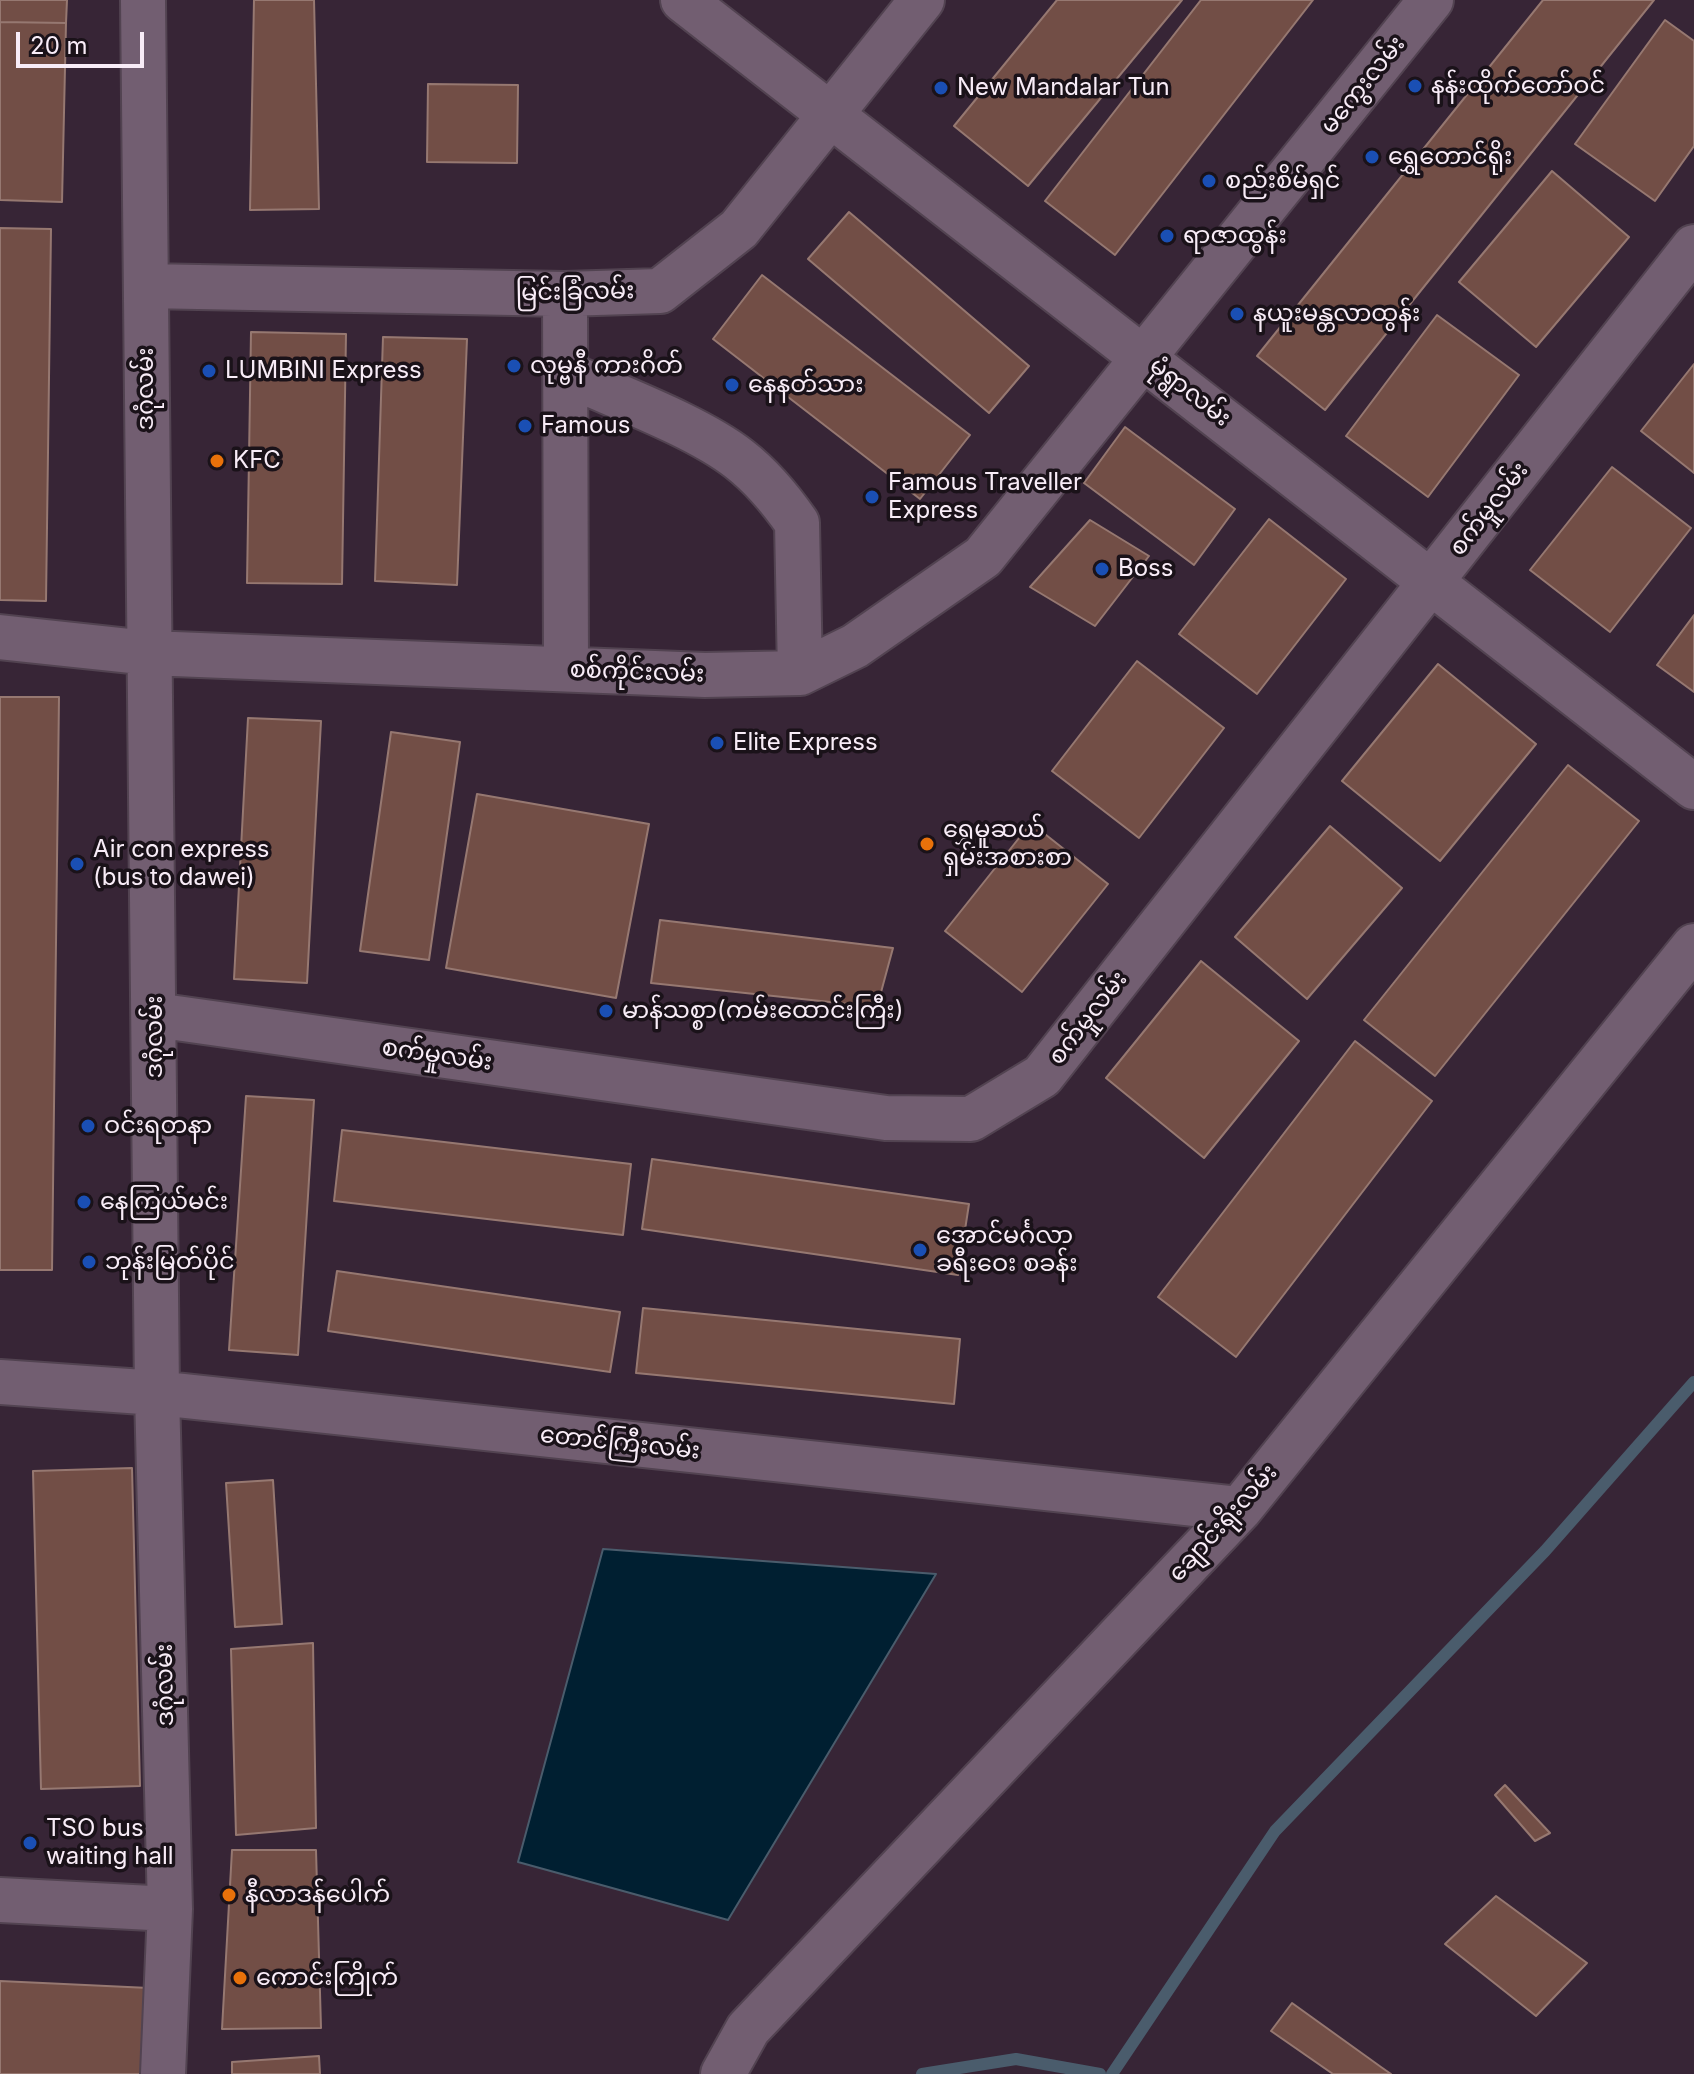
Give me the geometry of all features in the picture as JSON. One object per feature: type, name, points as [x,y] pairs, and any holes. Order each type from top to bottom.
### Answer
[{"type":"lane","name":"ဒဂုံလမ်း","points":[[143,0],[157,1393],[170,1909],[163,2074]]},
{"type":"lane","name":"မုံရွာလမ်း","points":[[683,0],[1694,787]]},
{"type":"lane","name":"မြင်းခြံလမ်း","points":[[146,286],[565,294],[660,291],[739,229],[922,0]]},
{"type":"lane","name":"မကွေးလမ်း","points":[[1144,356],[1431,0]]},
{"type":"lane","name":"စက်မှုလမ်း","points":[[155,1015],[886,1118],[971,1119],[1042,1076],[1694,247]]},
{"type":"lane","points":[[565,294],[566,669]]},
{"type":"lane","name":"စစ်ကိုင်းလမ်း","points":[[0,637],[149,653],[705,675],[800,673],[855,646],[983,557],[1144,356]]},
{"type":"lane","points":[[567,374],[676,424],[738,458],[784,504],[797,523],[802,600],[800,673]]},
{"type":"lane","name":"ချောင်းရိုးလမ်း","points":[[723,2074],[748,2029],[1240,1509],[1694,946]]},
{"type":"lane","name":"တောင်ကြီးလမ်း","points":[[0,1382],[157,1393],[1240,1509]]},
{"type":"lane","points":[[0,1900],[170,1909]]},
{"type":"water","points":[[603,1549],[936,1574],[728,1920],[518,1862]]},
{"type":"building","points":[[0,0],[67,0],[66,23],[0,22]]},
{"type":"building","points":[[254,0],[314,0],[319,209],[250,210]]},
{"type":"building","points":[[1057,0],[1182,0],[1028,186],[954,126]]},
{"type":"building","points":[[1201,0],[1313,0],[1115,255],[1045,201]]},
{"type":"building","points":[[1543,0],[1654,0],[1325,410],[1257,356]]},
{"type":"building","points":[[1665,20],[1694,41],[1694,146],[1655,201],[1575,144]]},
{"type":"building","points":[[0,22],[66,23],[62,202],[0,200]]},
{"type":"building","points":[[428,84],[518,85],[517,163],[427,162]]},
{"type":"building","points":[[1552,171],[1629,237],[1536,347],[1459,282]]},
{"type":"building","points":[[849,212],[1029,366],[989,413],[808,259]]},
{"type":"building","points":[[0,228],[51,229],[46,601],[0,600]]},
{"type":"building","points":[[762,275],[970,435],[920,499],[713,339]]},
{"type":"building","points":[[1437,315],[1519,375],[1428,497],[1346,436]]},
{"type":"building","points":[[251,332],[346,334],[342,584],[247,583]]},
{"type":"building","points":[[383,337],[467,339],[457,585],[375,581]]},
{"type":"building","points":[[1694,364],[1694,473],[1641,431]]},
{"type":"building","points":[[1125,427],[1235,509],[1194,565],[1084,483]]},
{"type":"building","points":[[1612,467],[1691,528],[1610,632],[1530,570]]},
{"type":"building","points":[[1269,519],[1346,579],[1257,694],[1179,634]]},
{"type":"building","points":[[1090,520],[1149,556],[1095,626],[1030,587]]},
{"type":"building","points":[[1694,615],[1694,692],[1657,665]]},
{"type":"building","points":[[1137,661],[1224,728],[1139,838],[1052,771]]},
{"type":"building","points":[[1438,664],[1536,744],[1440,861],[1342,781]]},
{"type":"building","points":[[0,697],[59,697],[52,1270],[0,1270]]},
{"type":"building","points":[[248,718],[321,721],[307,983],[234,979]]},
{"type":"building","points":[[391,732],[460,742],[429,960],[360,951]]},
{"type":"building","points":[[1568,765],[1639,821],[1435,1076],[1364,1020]]},
{"type":"building","points":[[477,794],[649,824],[616,998],[446,968]]},
{"type":"building","points":[[1031,823],[1108,884],[1022,992],[945,931]]},
{"type":"building","points":[[1330,826],[1402,888],[1307,999],[1235,937]]},
{"type":"building","points":[[660,920],[893,948],[877,1007],[651,983]]},
{"type":"building","points":[[1201,961],[1299,1041],[1204,1158],[1106,1078]]},
{"type":"building","points":[[1355,1041],[1432,1101],[1236,1357],[1158,1297]]},
{"type":"building","points":[[246,1096],[314,1100],[298,1355],[229,1350]]},
{"type":"building","points":[[342,1130],[631,1164],[623,1235],[334,1201]]},
{"type":"building","points":[[652,1159],[969,1204],[958,1275],[642,1229]]},
{"type":"building","points":[[337,1271],[620,1312],[610,1372],[328,1331]]},
{"type":"building","points":[[643,1308],[960,1339],[954,1404],[636,1373]]},
{"type":"building","points":[[132,1468],[140,1786],[41,1789],[33,1471]]},
{"type":"building","points":[[273,1480],[282,1624],[235,1627],[226,1483]]},
{"type":"building","points":[[313,1643],[316,1828],[236,1835],[231,1649]]},
{"type":"building","points":[[1505,1785],[1550,1833],[1535,1841],[1495,1795]]},
{"type":"building","points":[[232,1850],[316,1850],[321,2028],[222,2029]]},
{"type":"building","points":[[1496,1896],[1587,1963],[1536,2016],[1445,1944]]},
{"type":"building","points":[[0,1981],[149,1988],[144,2074],[0,2074]]},
{"type":"building","points":[[1292,2003],[1391,2074],[1333,2074],[1271,2031]]},
{"type":"building","points":[[319,2056],[320,2074],[232,2074],[232,2062]]},
{"type":"waterway","points":[[1112,2074],[1275,1831],[1545,1551],[1694,1382]]},
{"type":"waterway","points":[[922,2074],[1016,2059],[1100,2074]]},
{"type":"place","name":"နန်းထိုက်တော်ဝင်","points":[[1415,86]]},
{"type":"place","name":"New Mandalar Tun","points":[[941,88]]},
{"type":"place","name":"ရွှေတောင်ရိုး","points":[[1372,157]]},
{"type":"place","name":"စည်းစိမ်ရှင်","points":[[1209,181]]},
{"type":"place","name":"ရာဇာထွန်း","points":[[1167,236]]},
{"type":"place","name":"နယူးမန္တလာထွန်း","points":[[1237,314]]},
{"type":"place","name":"လုမ္ဗနီ ကားဂိတ်","points":[[514,366]]},
{"type":"place","name":"LUMBINI Express","points":[[209,371]]},
{"type":"place","name":"နေနတ်သား","points":[[732,385]]},
{"type":"place","name":"Famous","points":[[525,426]]},
{"type":"place","name":"KFC","points":[[217,461]]},
{"type":"place","name":"Famous Traveller Express","points":[[872,497]]},
{"type":"place","name":"Boss","points":[[1102,569]]},
{"type":"place","name":"Elite Express","points":[[717,743]]},
{"type":"place","name":"ရွှေမူဆယ် ရှမ်းအစားစာ","points":[[927,844]]},
{"type":"place","name":"Air con express (bus to dawei)","points":[[77,864]]},
{"type":"place","name":"မာန်သစ္စာ(ကမ်းထောင်းကြီး)","points":[[606,1011]]},
{"type":"place","name":"ဝင်းရတနာ","points":[[88,1126]]},
{"type":"place","name":"နေကြယ်မင်း","points":[[84,1202]]},
{"type":"place","name":"အောင်မင်္ဂလာ ခရီးဝေး စခန်း","points":[[920,1250]]},
{"type":"place","name":"ဘုန်းမြတ်ပိုင်","points":[[89,1262]]},
{"type":"place","name":"TSO bus waiting hall","points":[[30,1843]]},
{"type":"place","name":"နီလာဒန်ပေါက်","points":[[229,1895]]},
{"type":"place","name":"ကောင်းကြိုက်","points":[[240,1978]]}]
